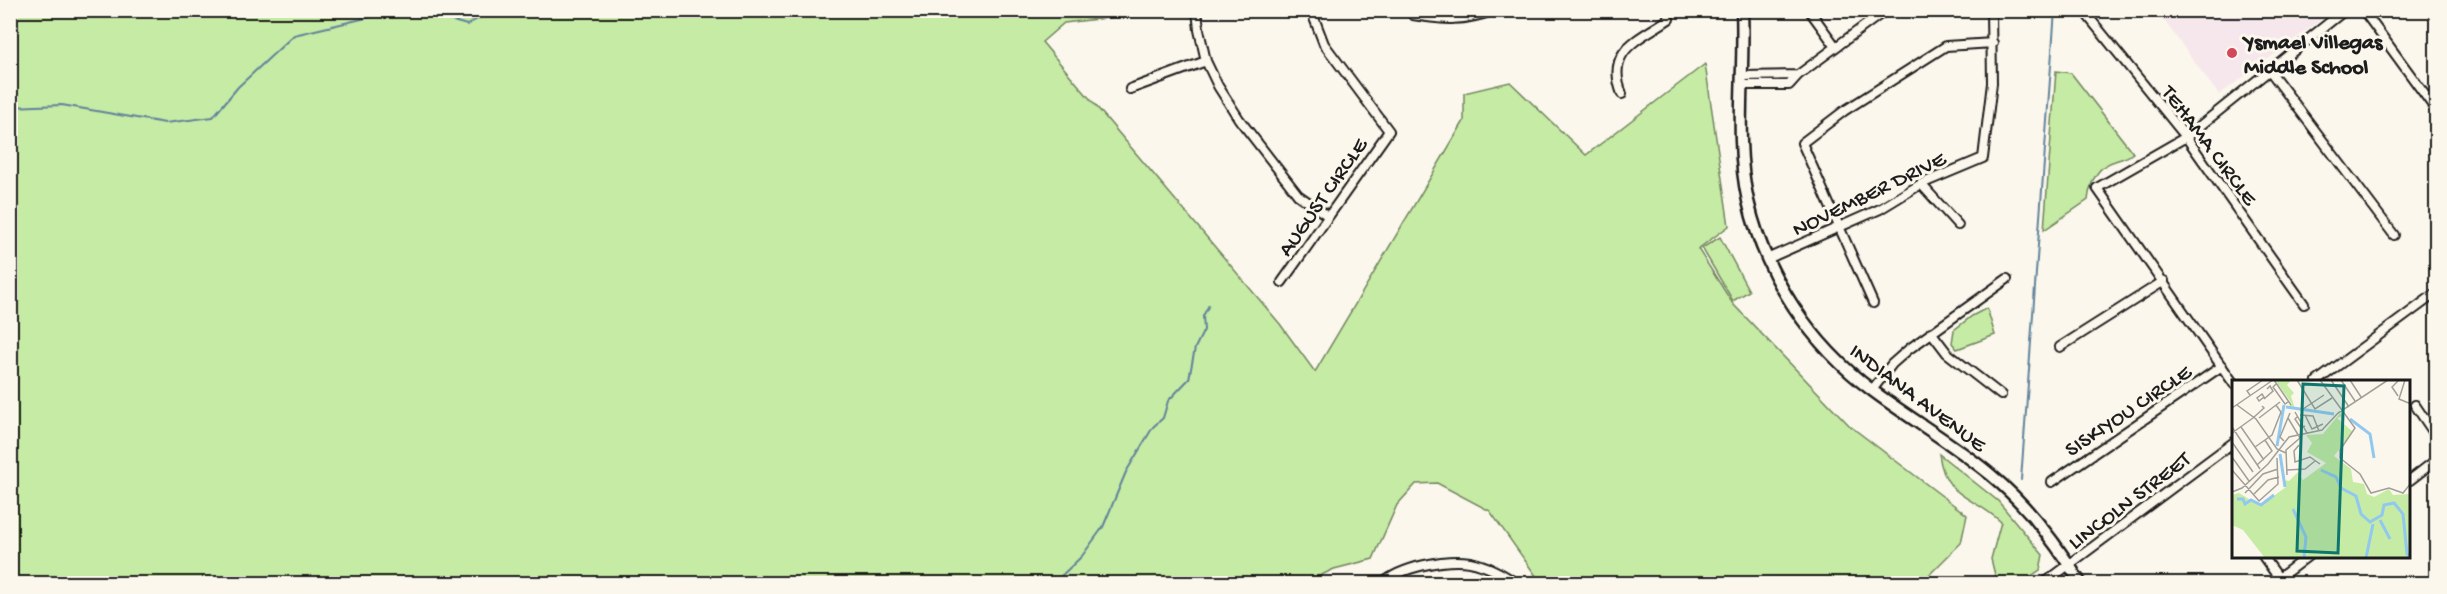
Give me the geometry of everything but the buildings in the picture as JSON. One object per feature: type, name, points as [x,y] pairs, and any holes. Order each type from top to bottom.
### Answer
[{"type":"street","points":[[1197,10],[1206,61],[1218,86],[1239,119],[1283,178],[1298,195],[1328,216]]},
{"type":"street","name":"AUGUST CIRCLE","points":[[1282,282],[1389,130],[1324,44],[1311,10]]},
{"type":"street","points":[[1413,15],[1451,21],[1475,17],[1495,10]]},
{"type":"street","points":[[1622,94],[1616,72],[1623,51],[1669,19],[1667,10]]},
{"type":"street","name":"INDIANA AVENUE","points":[[1742,10],[1740,140],[1743,174],[1754,226],[1767,259],[1787,297],[1806,326],[1844,367],[1872,390],[1992,476],[2040,526],[2070,565],[2081,584]]},
{"type":"street","points":[[1809,10],[1836,47]]},
{"type":"street","points":[[1742,80],[1789,85],[1798,75],[1886,10]]},
{"type":"street","points":[[1873,303],[1802,143],[1844,111],[1946,46],[1993,43],[1991,10]]},
{"type":"street","name":"TEHAMA CIRCLE","points":[[2083,10],[2186,137],[2304,304]]},
{"type":"street","points":[[2232,381],[2097,188],[2186,137],[2345,10]]},
{"type":"street","points":[[2363,10],[2436,110]]},
{"type":"street","name":"NOVEMBER DRIVE","points":[[1767,259],[1840,228],[1880,209],[1921,184],[1983,158],[1992,83],[1993,43]]},
{"type":"street","points":[[1130,89],[1206,61]]},
{"type":"street","points":[[2270,71],[2394,235]]},
{"type":"street","points":[[1774,85],[1775,75]]},
{"type":"street","points":[[1742,80],[1775,75],[1798,75]]},
{"type":"street","points":[[1921,184],[1958,225]]},
{"type":"street","points":[[1872,390],[1892,364],[1931,332],[2007,279]]},
{"type":"street","points":[[2060,347],[2164,282]]},
{"type":"street","points":[[2318,380],[2436,293]]},
{"type":"street","points":[[1931,332],[1947,353],[2001,395]]},
{"type":"street","name":"SISKIYOU CIRCLE","points":[[2052,482],[2222,366]]},
{"type":"street","points":[[2415,405],[2436,436]]},
{"type":"street","name":"LINCOLN STREET","points":[[2043,584],[2232,444]]},
{"type":"street","points":[[2411,479],[2436,460]]},
{"type":"street","points":[[2264,558],[2281,581]]},
{"type":"street","points":[[2271,584],[2281,581],[2306,558]]},
{"type":"street","points":[[1382,584],[1388,578],[1428,564],[1470,562],[1508,576],[1516,584]]},
{"type":"shaded area","name":"Ysmael Villegas Middle School","points":[[2157,11],[2333,11],[2219,95]]},
{"type":"green space","points":[[10,11],[1166,11],[1064,23],[1042,42],[1280,324],[1315,372],[1464,121],[1464,93],[1510,82],[1586,155],[1705,64],[1729,226],[1698,249],[1733,304],[1850,426],[1967,515],[1961,543],[1921,583],[1541,583],[1490,511],[1437,483],[1416,484],[1397,505],[1373,559],[1334,569],[1305,583],[11,583]]},
{"type":"green space","points":[[2056,71],[2071,73],[2133,153],[2103,167],[2093,182],[2088,200],[2044,230]]},
{"type":"green space","points":[[1720,237],[1749,291],[1733,301],[1702,248]]},
{"type":"green space","points":[[1987,308],[1995,335],[1957,349],[1952,343],[1954,330]]},
{"type":"green space","points":[[1939,454],[1998,501],[2043,555],[2040,570],[2021,583],[1997,583],[1991,559],[2001,522],[1954,489],[1942,469]]},
{"type":"waterway","points":[[10,107],[62,105],[165,123],[213,117],[238,87],[294,35],[400,10]]},
{"type":"waterway","points":[[413,10],[467,25],[493,10]]},
{"type":"waterway","points":[[2021,480],[2055,10]]},
{"type":"waterway","points":[[1045,584],[1056,581],[1082,556],[1103,527],[1126,472],[1153,427],[1163,418],[1168,401],[1189,379],[1195,348],[1204,330],[1203,316],[1209,305]]},
{"type":"place","name":"Ysmael Villegas Middle School","points":[[2232,53]]}]
